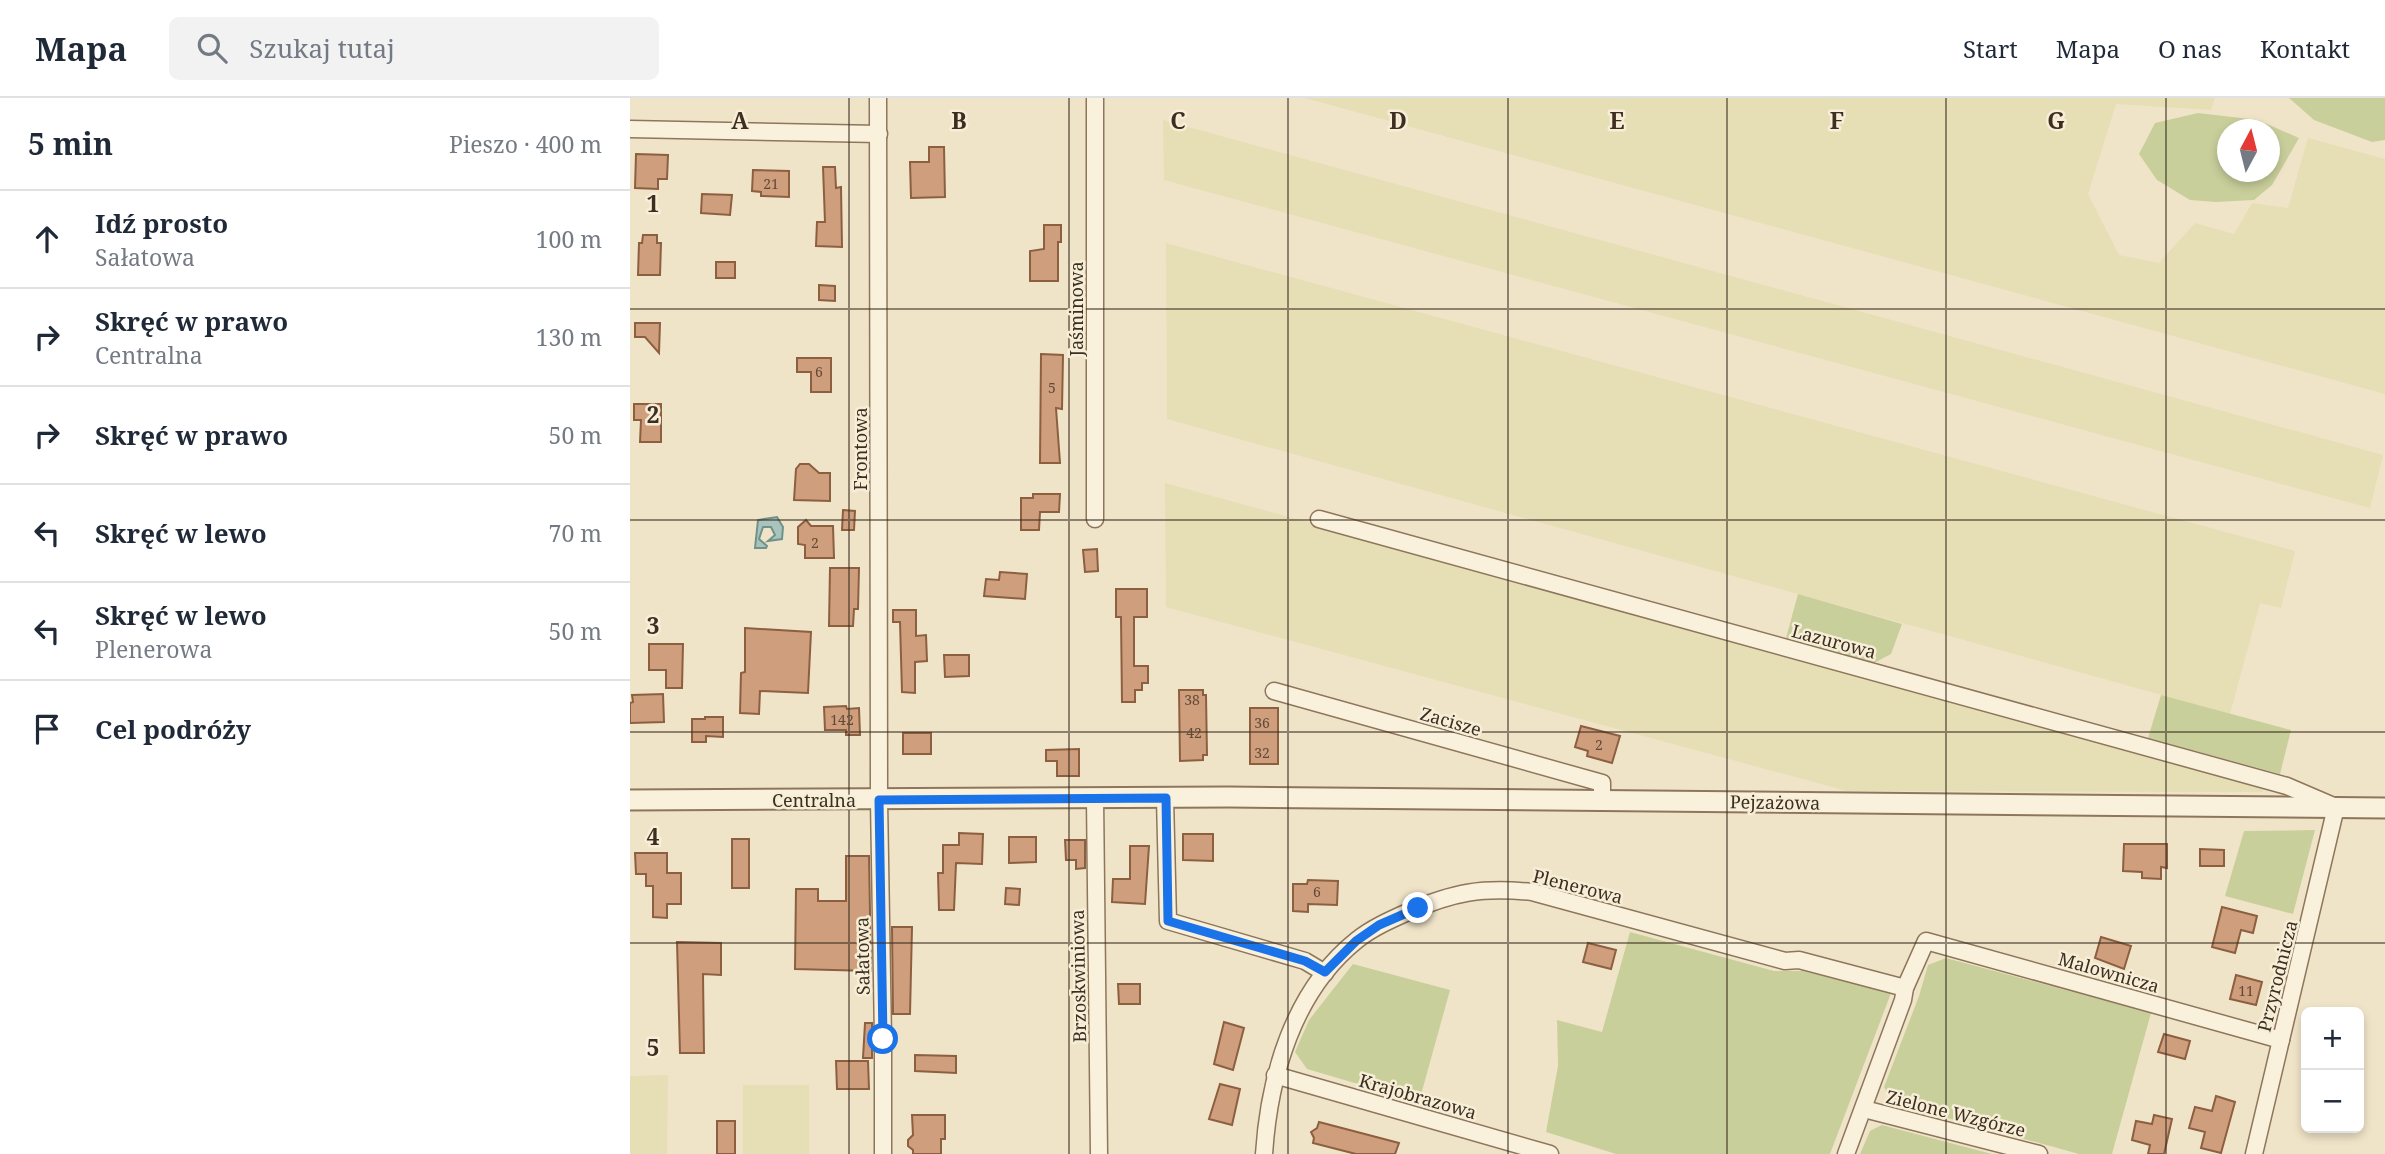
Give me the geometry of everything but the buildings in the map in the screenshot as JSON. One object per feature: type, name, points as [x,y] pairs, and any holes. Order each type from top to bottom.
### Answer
[{"type":"street","name":"Frontowa","points":[[878,98],[879,800]]},
{"type":"street","name":"Jaśminowa","points":[[1095,98],[1095,519]]},
{"type":"street","points":[[630,129],[879,134]]},
{"type":"street","name":"Lazurowa","points":[[1319,519],[2287,786],[2336,807]]},
{"type":"street","name":"Zacisze","points":[[1274,691],[1602,783],[1602,800]]},
{"type":"street","name":"Brzoskwiniowa","points":[[1095,798],[1099,1154]]},
{"type":"street","points":[[1166,798],[1168,921],[1305,961],[1325,972]]},
{"type":"street","name":"Centralna","points":[[630,800],[1166,798]]},
{"type":"street","name":"Pejzażowa","points":[[1166,798],[2385,808]]},
{"type":"street","name":"Sałatowa","points":[[879,800],[883,1154]]},
{"type":"street","name":"Przyrodnicza","points":[[2254,1154],[2336,807]]},
{"type":"street","name":"Plenerowa","points":[[1264,1154],[1266,1120],[1275,1075],[1296,1018],[1325,972],[1356,941],[1379,925],[1450,896],[1476,890],[1532,892],[1785,961],[1799,960],[1905,988]]},
{"type":"street","name":"Malownicza","points":[[1905,988],[1926,940],[2281,1040]]},
{"type":"street","points":[[1846,1154],[1903,1000],[1905,988]]},
{"type":"street","name":"Krajobrazowa","points":[[1275,1075],[1550,1154]]},
{"type":"street","name":"Zielone Wzgórze","points":[[1864,1109],[2039,1154]]},
{"type":"shaded area","points":[[1305,98],[2215,98],[2211,110],[2116,104],[2088,194],[2119,255],[2159,263],[2195,223],[2234,234],[2252,203],[2288,208],[2308,138],[2385,159],[2385,394]]},
{"type":"shaded area","points":[[1163,120],[2383,455],[2370,508],[1164,180]]},
{"type":"shaded area","points":[[1166,243],[2295,551],[2281,608],[2260,603],[2230,714],[1167,419]]},
{"type":"shaded area","points":[[1165,483],[2264,784],[2263,792],[1847,791],[1166,607]]},
{"type":"shaded area","points":[[668,1075],[667,1154],[630,1154],[630,1076]]},
{"type":"shaded area","points":[[743,1085],[809,1085],[809,1154],[743,1154]]},
{"type":"green space","points":[[2289,98],[2385,98],[2385,140],[2372,142],[2314,120]]},
{"type":"green space","points":[[2198,113],[2249,119],[2217,119],[2217,182],[2274,182],[2254,200],[2190,200],[2157,180],[2139,154],[2155,123]]},
{"type":"green space","points":[[2280,130],[2299,138],[2280,171]]},
{"type":"green space","points":[[1798,594],[1902,624],[1891,654],[1874,663],[1786,638]]},
{"type":"green space","points":[[2161,695],[2291,730],[2280,774],[2148,738]]},
{"type":"green space","points":[[2315,830],[2293,914],[2225,896],[2244,831]]},
{"type":"green space","points":[[1630,932],[1774,971],[1803,971],[1891,993],[1830,1154],[1616,1154],[1546,1132],[1558,1066],[1557,1020],[1602,1032]]},
{"type":"green space","points":[[1946,958],[2151,1013],[2112,1154],[2079,1154],[1893,1103],[1884,1087],[1928,965]]},
{"type":"green space","points":[[1353,964],[1450,990],[1419,1102],[1307,1069],[1295,1052],[1309,1020]]},
{"type":"green space","points":[[1882,1125],[1992,1154],[1860,1154],[1870,1131]]},
{"type":"water","points":[[777,517],[783,527],[782,539],[768,541],[775,535],[771,527],[763,527],[759,539],[767,546],[755,548],[758,520]]},
{"type":"route","points":[[883,1039],[879,800],[1166,798],[1168,921],[1305,961],[1325,972],[1356,941],[1379,925],[1418,908]]}]
